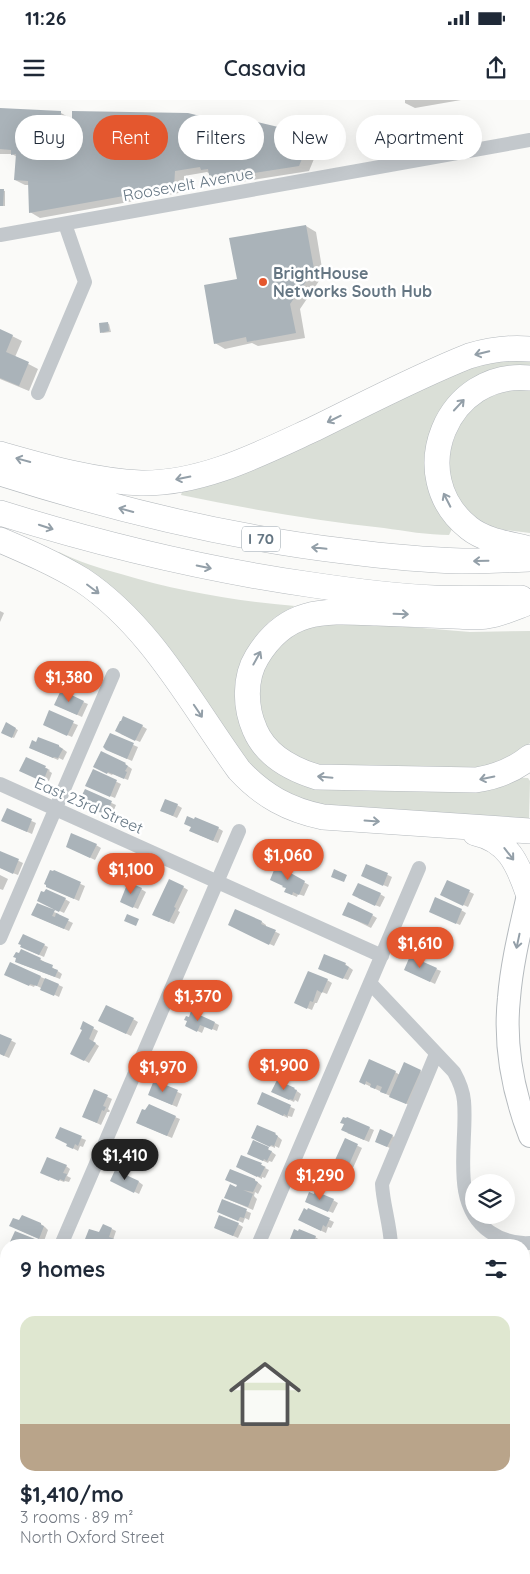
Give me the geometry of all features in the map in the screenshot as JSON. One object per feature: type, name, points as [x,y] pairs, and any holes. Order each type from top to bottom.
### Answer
[{"type":"highway","points":[[0,454],[108,480],[163,482],[188,478],[228,466],[274,448],[469,356],[497,350],[530,349]]},
{"type":"highway","points":[[530,378],[510,378],[495,381],[475,391],[459,404],[450,417],[441,437],[437,469],[440,485],[449,505],[458,518],[470,529],[483,536],[530,549]]},
{"type":"highway","name":"I 70","points":[[0,473],[137,513],[313,548],[433,560],[530,560]]},
{"type":"highway","name":"I 70","points":[[0,513],[56,531],[114,546],[260,578],[349,590],[417,596],[530,598]]},
{"type":"highway","points":[[0,540],[43,559],[76,577],[124,615],[162,659],[239,770],[264,794],[295,810],[323,817],[530,831]]},
{"type":"highway","points":[[530,602],[486,616],[332,611],[306,616],[274,634],[261,652],[249,676],[248,701],[252,724],[257,734],[272,753],[290,767],[317,777],[476,780],[497,776],[514,768],[530,757]]},
{"type":"highway","points":[[451,826],[489,837],[504,847],[518,866],[529,889]]},
{"type":"main road","points":[[529,889],[511,981],[508,1030],[515,1091],[530,1136]]},
{"type":"street","name":"Roosevelt Avenue","points":[[0,235],[530,140]]},
{"type":"street","points":[[38,394],[85,282],[65,224]]},
{"type":"street","points":[[0,938],[113,675]]},
{"type":"street","name":"East 23rd Street","points":[[0,784],[382,956]]},
{"type":"street","points":[[65,1239],[239,831]]},
{"type":"street","points":[[261,1239],[419,868]]},
{"type":"street","points":[[370,983],[454,1072],[464,1098],[464,1187],[470,1208],[478,1222],[495,1235],[506,1239]]},
{"type":"street","points":[[390,1239],[382,1184],[436,1054]]},
{"type":"shaded area","points":[[530,357],[530,372],[446,409],[452,529],[449,535],[416,533],[308,518],[181,495],[183,489],[469,363]]},
{"type":"shaded area","points":[[509,390],[530,390],[530,533],[497,529],[476,519],[459,501],[449,476],[449,453],[461,420],[479,401]]},
{"type":"shaded area","points":[[59,552],[97,567],[185,590],[229,598],[295,606],[269,622],[250,646],[271,767],[528,778],[530,781],[529,821],[326,810],[269,791],[58,554]]},
{"type":"shaded area","points":[[327,620],[470,632],[530,631],[530,743],[513,759],[491,770],[299,766],[262,728],[256,688],[261,671],[283,638]]},
{"type":"building","points":[[0,108],[61,111],[61,115],[15,115],[15,154],[11,155],[11,150],[0,149]]},
{"type":"building","points":[[72,111],[188,113],[196,115],[178,115],[178,160],[264,160],[264,124],[274,126],[274,160],[302,160],[299,166],[210,180],[208,169],[201,170],[200,167],[175,171],[174,187],[29,213],[28,181],[14,180],[16,160],[83,160],[83,115],[72,115]]},
{"type":"building","points":[[0,189],[4,189],[3,206],[0,206]]},
{"type":"building","name":"BrightHouse Networks South Hub","points":[[306,225],[314,269],[310,270],[310,276],[290,304],[296,333],[247,342],[246,337],[214,344],[204,285],[237,279],[229,238]]},
{"type":"building","points":[[108,322],[109,331],[100,333],[99,323]]},
{"type":"building","points":[[0,329],[13,335],[6,352],[29,362],[19,386],[0,378]]},
{"type":"building","points":[[61,690],[84,701],[77,715],[54,705]]},
{"type":"building","points":[[49,710],[74,721],[67,736],[43,725]]},
{"type":"building","points":[[123,716],[143,725],[135,741],[115,731]]},
{"type":"building","points":[[6,722],[16,728],[12,738],[1,733]]},
{"type":"building","points":[[110,733],[134,743],[127,759],[103,747]]},
{"type":"building","points":[[38,737],[59,745],[63,749],[58,758],[53,758],[29,748],[32,740],[36,742]]},
{"type":"building","points":[[101,751],[126,763],[128,766],[124,779],[93,767]]},
{"type":"building","points":[[26,757],[46,766],[45,768],[48,769],[44,779],[41,781],[19,771]]},
{"type":"building","points":[[93,769],[117,780],[110,797],[85,786]]},
{"type":"building","points":[[85,789],[112,801],[106,815],[78,803]]},
{"type":"building","points":[[165,799],[178,804],[173,816],[160,811]]},
{"type":"building","points":[[7,808],[32,819],[27,832],[1,821]]},
{"type":"building","points":[[187,816],[194,819],[195,817],[219,827],[213,841],[189,831],[191,827],[184,824]]},
{"type":"building","points":[[71,833],[97,844],[90,858],[66,847]]},
{"type":"building","points":[[0,851],[19,859],[13,874],[0,868]]},
{"type":"building","points":[[366,864],[388,873],[383,886],[361,876]]},
{"type":"building","points":[[276,865],[305,881],[299,895],[293,892],[292,895],[284,892],[286,888],[270,880]]},
{"type":"building","points":[[334,869],[347,875],[344,882],[331,877]]},
{"type":"building","points":[[50,870],[81,882],[74,899],[46,887],[44,884]]},
{"type":"building","points":[[169,879],[184,886],[169,922],[152,915]]},
{"type":"building","points":[[447,880],[470,890],[463,906],[440,895]]},
{"type":"building","points":[[128,882],[142,888],[133,908],[120,902]]},
{"type":"building","points":[[358,883],[381,893],[375,906],[352,895]]},
{"type":"building","points":[[46,889],[66,898],[59,912],[37,901],[41,891],[44,892]]},
{"type":"building","points":[[435,897],[462,909],[456,924],[429,912]]},
{"type":"building","points":[[348,902],[373,914],[368,925],[342,915]]},
{"type":"building","points":[[37,903],[55,910],[52,916],[55,917],[56,913],[69,919],[64,929],[31,915]]},
{"type":"building","points":[[235,909],[262,921],[261,924],[276,930],[269,945],[228,925]]},
{"type":"building","points":[[127,914],[139,919],[136,926],[124,921]]},
{"type":"building","points":[[23,934],[45,944],[39,955],[20,947],[21,945],[18,944]]},
{"type":"building","points":[[21,949],[53,965],[52,968],[58,970],[55,977],[15,962],[16,958],[13,957]]},
{"type":"building","points":[[324,954],[346,963],[345,965],[349,967],[343,979],[318,969]]},
{"type":"building","points":[[410,956],[437,968],[430,982],[404,970]]},
{"type":"building","points":[[10,962],[41,976],[37,986],[30,984],[29,986],[4,975]]},
{"type":"building","points":[[308,971],[328,979],[322,993],[317,990],[313,1002],[310,1001],[307,1009],[294,1003]]},
{"type":"building","points":[[45,978],[59,984],[54,996],[40,990]]},
{"type":"building","points":[[106,1005],[134,1018],[126,1034],[98,1021]]},
{"type":"building","points":[[191,1011],[215,1022],[212,1030],[200,1025],[197,1032],[185,1026],[187,1021],[184,1020],[186,1016],[189,1017]]},
{"type":"building","points":[[83,1021],[94,1027],[89,1039],[96,1043],[84,1061],[70,1054],[82,1030],[80,1029]]},
{"type":"building","points":[[0,1034],[12,1039],[4,1056],[0,1054]]},
{"type":"building","points":[[289,1052],[303,1056],[307,1060],[299,1079],[286,1073],[291,1061],[286,1059]]},
{"type":"building","points":[[369,1059],[396,1071],[386,1094],[380,1092],[382,1087],[377,1085],[375,1089],[370,1087],[371,1084],[366,1081],[365,1085],[359,1082]]},
{"type":"building","points":[[404,1062],[421,1070],[406,1104],[389,1097]]},
{"type":"building","points":[[154,1080],[178,1090],[172,1105],[148,1095]]},
{"type":"building","points":[[277,1080],[297,1090],[293,1100],[271,1092]]},
{"type":"building","points":[[94,1089],[108,1095],[103,1106],[106,1107],[104,1111],[102,1110],[97,1123],[82,1117]]},
{"type":"building","points":[[262,1092],[291,1105],[287,1116],[257,1104]]},
{"type":"building","points":[[149,1104],[176,1116],[167,1136],[136,1123],[142,1109],[145,1110]]},
{"type":"building","points":[[343,1117],[370,1127],[364,1140],[341,1130],[344,1124],[340,1123]]},
{"type":"building","points":[[257,1125],[276,1133],[278,1136],[274,1146],[271,1145],[270,1147],[251,1138]]},
{"type":"building","points":[[60,1127],[82,1136],[78,1146],[75,1144],[73,1149],[55,1138]]},
{"type":"building","points":[[380,1129],[393,1135],[387,1147],[375,1142]]},
{"type":"building","points":[[345,1138],[358,1144],[348,1167],[335,1160]]},
{"type":"building","points":[[253,1140],[269,1147],[268,1150],[272,1151],[267,1161],[247,1154]]},
{"type":"building","points":[[241,1155],[262,1163],[261,1165],[265,1167],[260,1177],[236,1167]]},
{"type":"building","points":[[47,1157],[67,1165],[63,1173],[67,1174],[64,1181],[60,1179],[59,1181],[40,1173]]},
{"type":"building","points":[[230,1169],[258,1182],[253,1192],[243,1190],[253,1194],[248,1207],[224,1198],[230,1184],[236,1187],[237,1185],[225,1180]]},
{"type":"building","points":[[115,1170],[139,1181],[134,1193],[110,1181]]},
{"type":"building","points":[[315,1191],[334,1199],[328,1212],[305,1202],[309,1192],[314,1194]]},
{"type":"building","points":[[222,1199],[247,1209],[244,1218],[240,1217],[238,1221],[217,1212]]},
{"type":"building","points":[[304,1208],[330,1218],[326,1227],[323,1225],[321,1231],[298,1220]]},
{"type":"building","points":[[22,1215],[44,1226],[39,1239],[9,1226],[13,1218],[19,1220]]},
{"type":"building","points":[[219,1215],[239,1223],[233,1236],[214,1228]]},
{"type":"building","points":[[103,1224],[112,1228],[109,1237],[114,1239],[85,1239],[89,1229],[99,1232]]},
{"type":"building","points":[[294,1229],[298,1231],[299,1229],[316,1236],[315,1239],[290,1239]]},
{"type":"building","points":[[15,1231],[35,1239],[11,1239]]},
{"type":"place","name":"BrightHouse Networks South Hub","points":[[263,282]]}]
